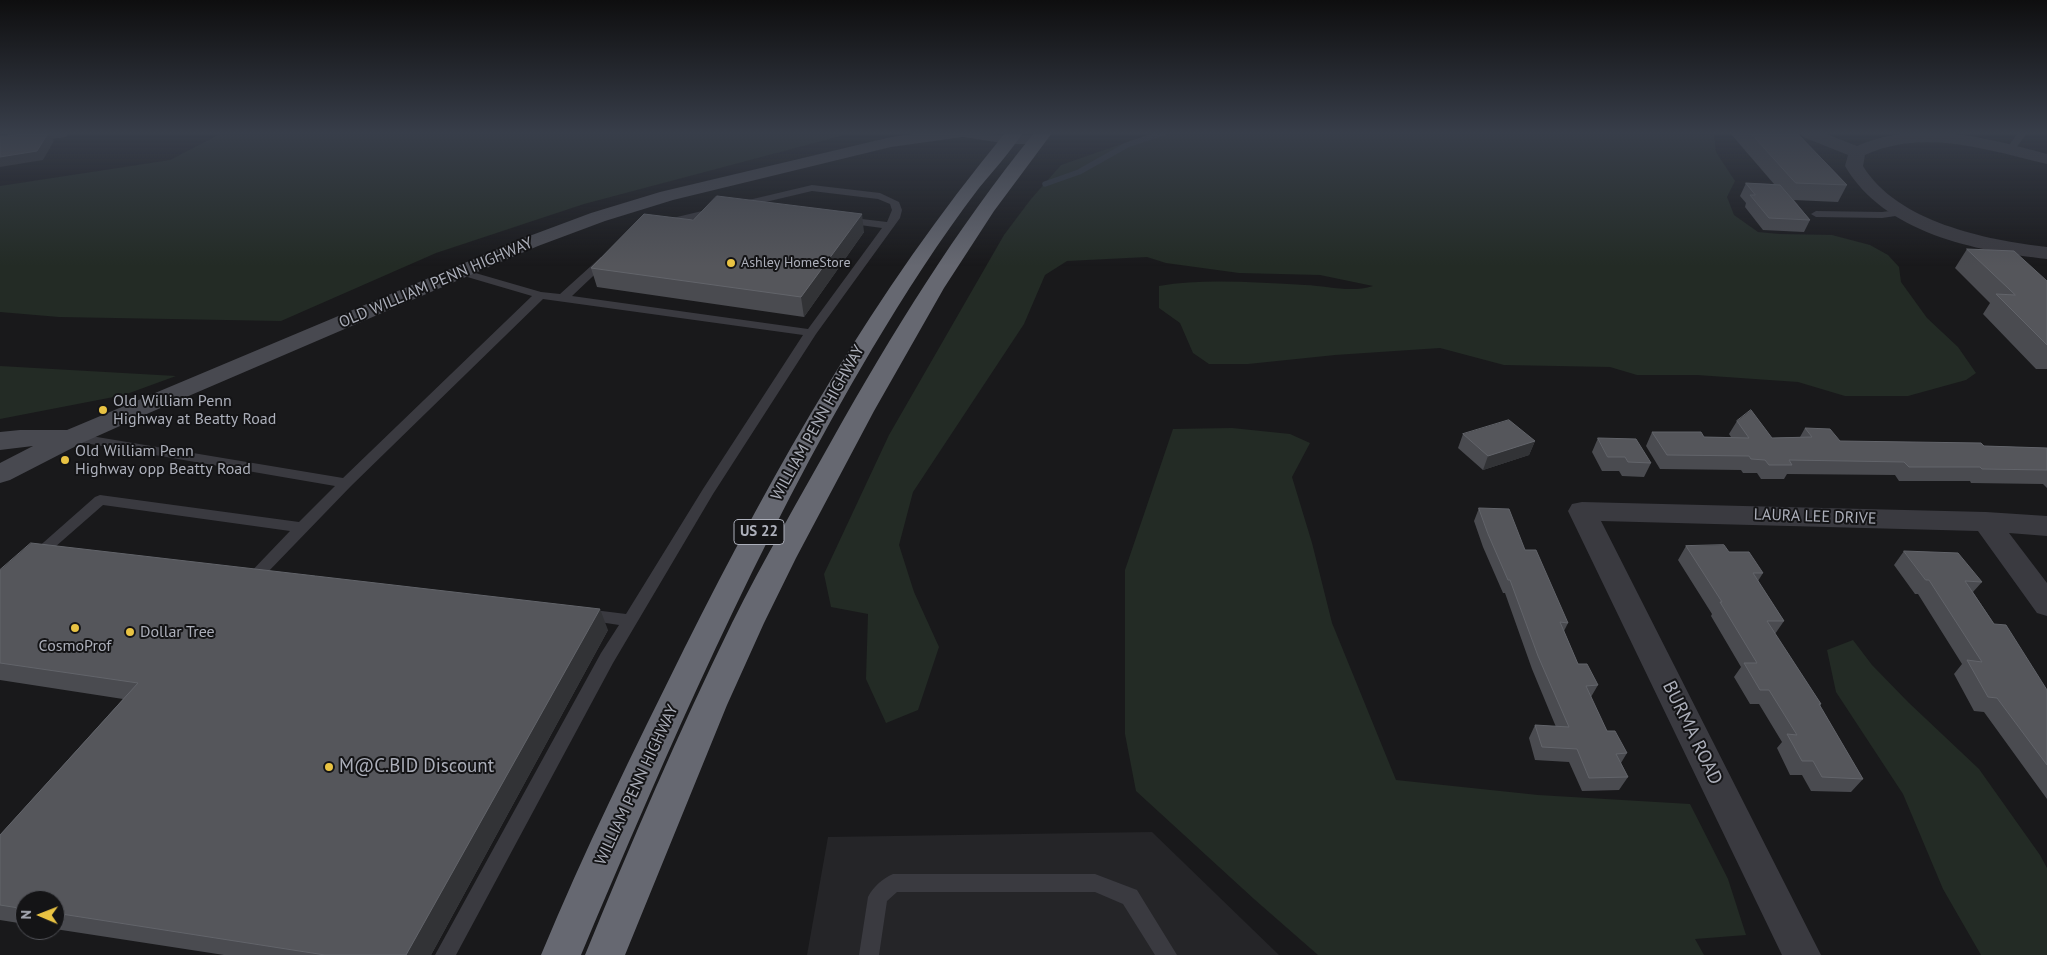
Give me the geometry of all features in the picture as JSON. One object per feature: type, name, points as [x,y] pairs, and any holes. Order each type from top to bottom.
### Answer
[{"type":"highway","name":"WILLIAM PENN HIGHWAY","points":[[561,955],[674,705],[766,517],[813,429],[866,337],[905,278],[977,178]]},
{"type":"highway","name":"WILLIAM PENN HIGHWAY","points":[[606,955],[690,753],[748,624],[774,572],[859,415],[936,282],[1007,178]]},
{"type":"main road","name":"OLD WILLIAM PENN HIGHWAY","points":[[0,474],[73,437],[140,407],[548,236],[630,206],[743,178]]},
{"type":"main road","points":[[0,441],[20,438],[73,437]]},
{"type":"street","points":[[1861,178],[1874,192],[1918,219],[1969,237],[2019,249],[2047,253]]},
{"type":"street","name":"LAURA LEE DRIVE","points":[[1582,510],[1986,522],[2047,526]]},
{"type":"street","name":"BURMA ROAD","points":[[1582,510],[1802,955]]},
{"type":"street","points":[[1986,522],[2047,605]]},
{"type":"lane","points":[[445,955],[607,658],[630,620],[708,492],[811,334],[890,226],[898,210],[894,202],[880,196],[812,188],[674,219],[651,227]]},
{"type":"lane","points":[[730,206],[768,211]]},
{"type":"lane","points":[[1816,214],[1882,215],[1905,212]]},
{"type":"lane","points":[[833,219],[890,226]]},
{"type":"lane","points":[[564,298],[616,248]]},
{"type":"lane","points":[[461,272],[540,295],[811,334]]},
{"type":"lane","points":[[280,580],[249,576],[302,528],[540,295]]},
{"type":"lane","points":[[73,437],[346,483]]},
{"type":"lane","points":[[22,568],[100,500],[302,528]]},
{"type":"lane","points":[[36,555],[56,557]]},
{"type":"lane","points":[[575,614],[630,620]]},
{"type":"lane","points":[[870,955],[878,898],[893,883],[1095,883],[1130,897],[1167,955]]},
{"type":"shaded area","points":[[55,178],[684,178],[584,204],[436,253],[281,321],[59,317],[0,312],[0,186]]},
{"type":"shaded area","points":[[1050,178],[1733,178],[1735,181],[1727,197],[1734,215],[1758,232],[1832,235],[1870,245],[1888,255],[1899,267],[1901,282],[1927,318],[1958,347],[1976,373],[1966,380],[1908,396],[1845,396],[1798,382],[1697,375],[1637,375],[1610,367],[1504,365],[1440,348],[1335,355],[1248,364],[1209,364],[1193,353],[1180,323],[1159,308],[1159,286],[1195,282],[1250,282],[1348,289],[1373,286],[1320,275],[1239,273],[1166,263],[1147,257],[1067,261],[1045,275],[1024,324],[913,492],[899,545],[914,592],[939,647],[918,710],[886,723],[866,679],[868,614],[831,607],[824,574],[889,435],[1004,235]]},
{"type":"shaded area","points":[[0,366],[176,376],[124,395],[0,419]]},
{"type":"shaded area","points":[[1232,428],[1290,434],[1310,443],[1292,477],[1312,543],[1332,623],[1396,780],[1538,795],[1690,804],[1728,879],[1746,935],[1695,939],[1704,955],[1318,955],[1136,791],[1125,734],[1125,570],[1173,429]]},
{"type":"shaded area","points":[[1853,640],[1872,665],[1908,702],[1979,769],[2040,855],[2047,868],[2047,955],[1981,955],[1943,889],[1903,794],[1836,692],[1827,650]]},
{"type":"shaded area","points":[[1152,832],[1279,955],[807,955],[828,837]]},
{"type":"building","points":[[1791,178],[1840,178],[1847,185],[1796,183]]},
{"type":"building","points":[[1746,183],[1780,185],[1810,220],[1769,218],[1750,195],[1755,195]]},
{"type":"building","name":"Ashley HomeStore","points":[[717,196],[862,214],[801,297],[591,268],[644,214],[693,220]]},
{"type":"building","points":[[1967,249],[2014,251],[2047,281],[2047,345],[1996,294],[2015,295]]},
{"type":"building","points":[[1751,410],[1772,438],[1812,437],[1805,428],[1830,429],[1840,441],[1981,443],[1984,446],[2047,448],[2047,470],[1982,469],[1980,467],[1909,467],[1904,462],[1789,460],[1792,465],[1769,465],[1765,460],[1751,459],[1749,456],[1667,455],[1652,432],[1701,432],[1704,437],[1749,438],[1737,421]]},
{"type":"building","points":[[1509,420],[1535,441],[1488,456],[1463,434]]},
{"type":"building","points":[[1598,438],[1636,439],[1651,463],[1628,462],[1625,457],[1608,457]]},
{"type":"building","points":[[1479,508],[1509,509],[1525,550],[1536,550],[1568,623],[1560,622],[1578,664],[1587,664],[1598,685],[1586,686],[1607,731],[1615,731],[1627,753],[1616,754],[1628,777],[1589,778],[1577,749],[1542,747],[1535,725],[1569,727],[1538,656],[1510,580],[1508,580],[1488,534]]},
{"type":"building","points":[[31,543],[600,609],[406,955],[325,955],[65,915],[65,890],[15,890],[15,907],[0,905],[0,835],[138,683],[0,663],[0,570]]},
{"type":"building","points":[[1724,545],[1729,552],[1749,552],[1763,573],[1753,573],[1784,621],[1767,621],[1821,704],[1819,704],[1863,779],[1822,777],[1813,761],[1802,761],[1787,734],[1797,735],[1769,690],[1760,690],[1744,663],[1757,663],[1720,602],[1722,602],[1686,546]]},
{"type":"building","points":[[1904,551],[1958,553],[1982,582],[1965,581],[1994,624],[2006,625],[2047,690],[2047,765],[1997,698],[1988,697],[1967,660],[1982,662],[1929,580],[1926,580]]},
{"type":"waterway","points":[[1045,184],[1063,178]]},
{"type":"place","name":"Ashley HomeStore","points":[[731,263]]},
{"type":"place","name":"Old William Penn Highway at Beatty Road","points":[[103,410]]},
{"type":"place","name":"Old William Penn Highway opp Beatty Road","points":[[65,460]]},
{"type":"place","name":"CosmoProf","points":[[75,628]]},
{"type":"place","name":"Dollar Tree","points":[[130,632]]},
{"type":"place","name":"M@C.BID Discount","points":[[329,767]]}]
